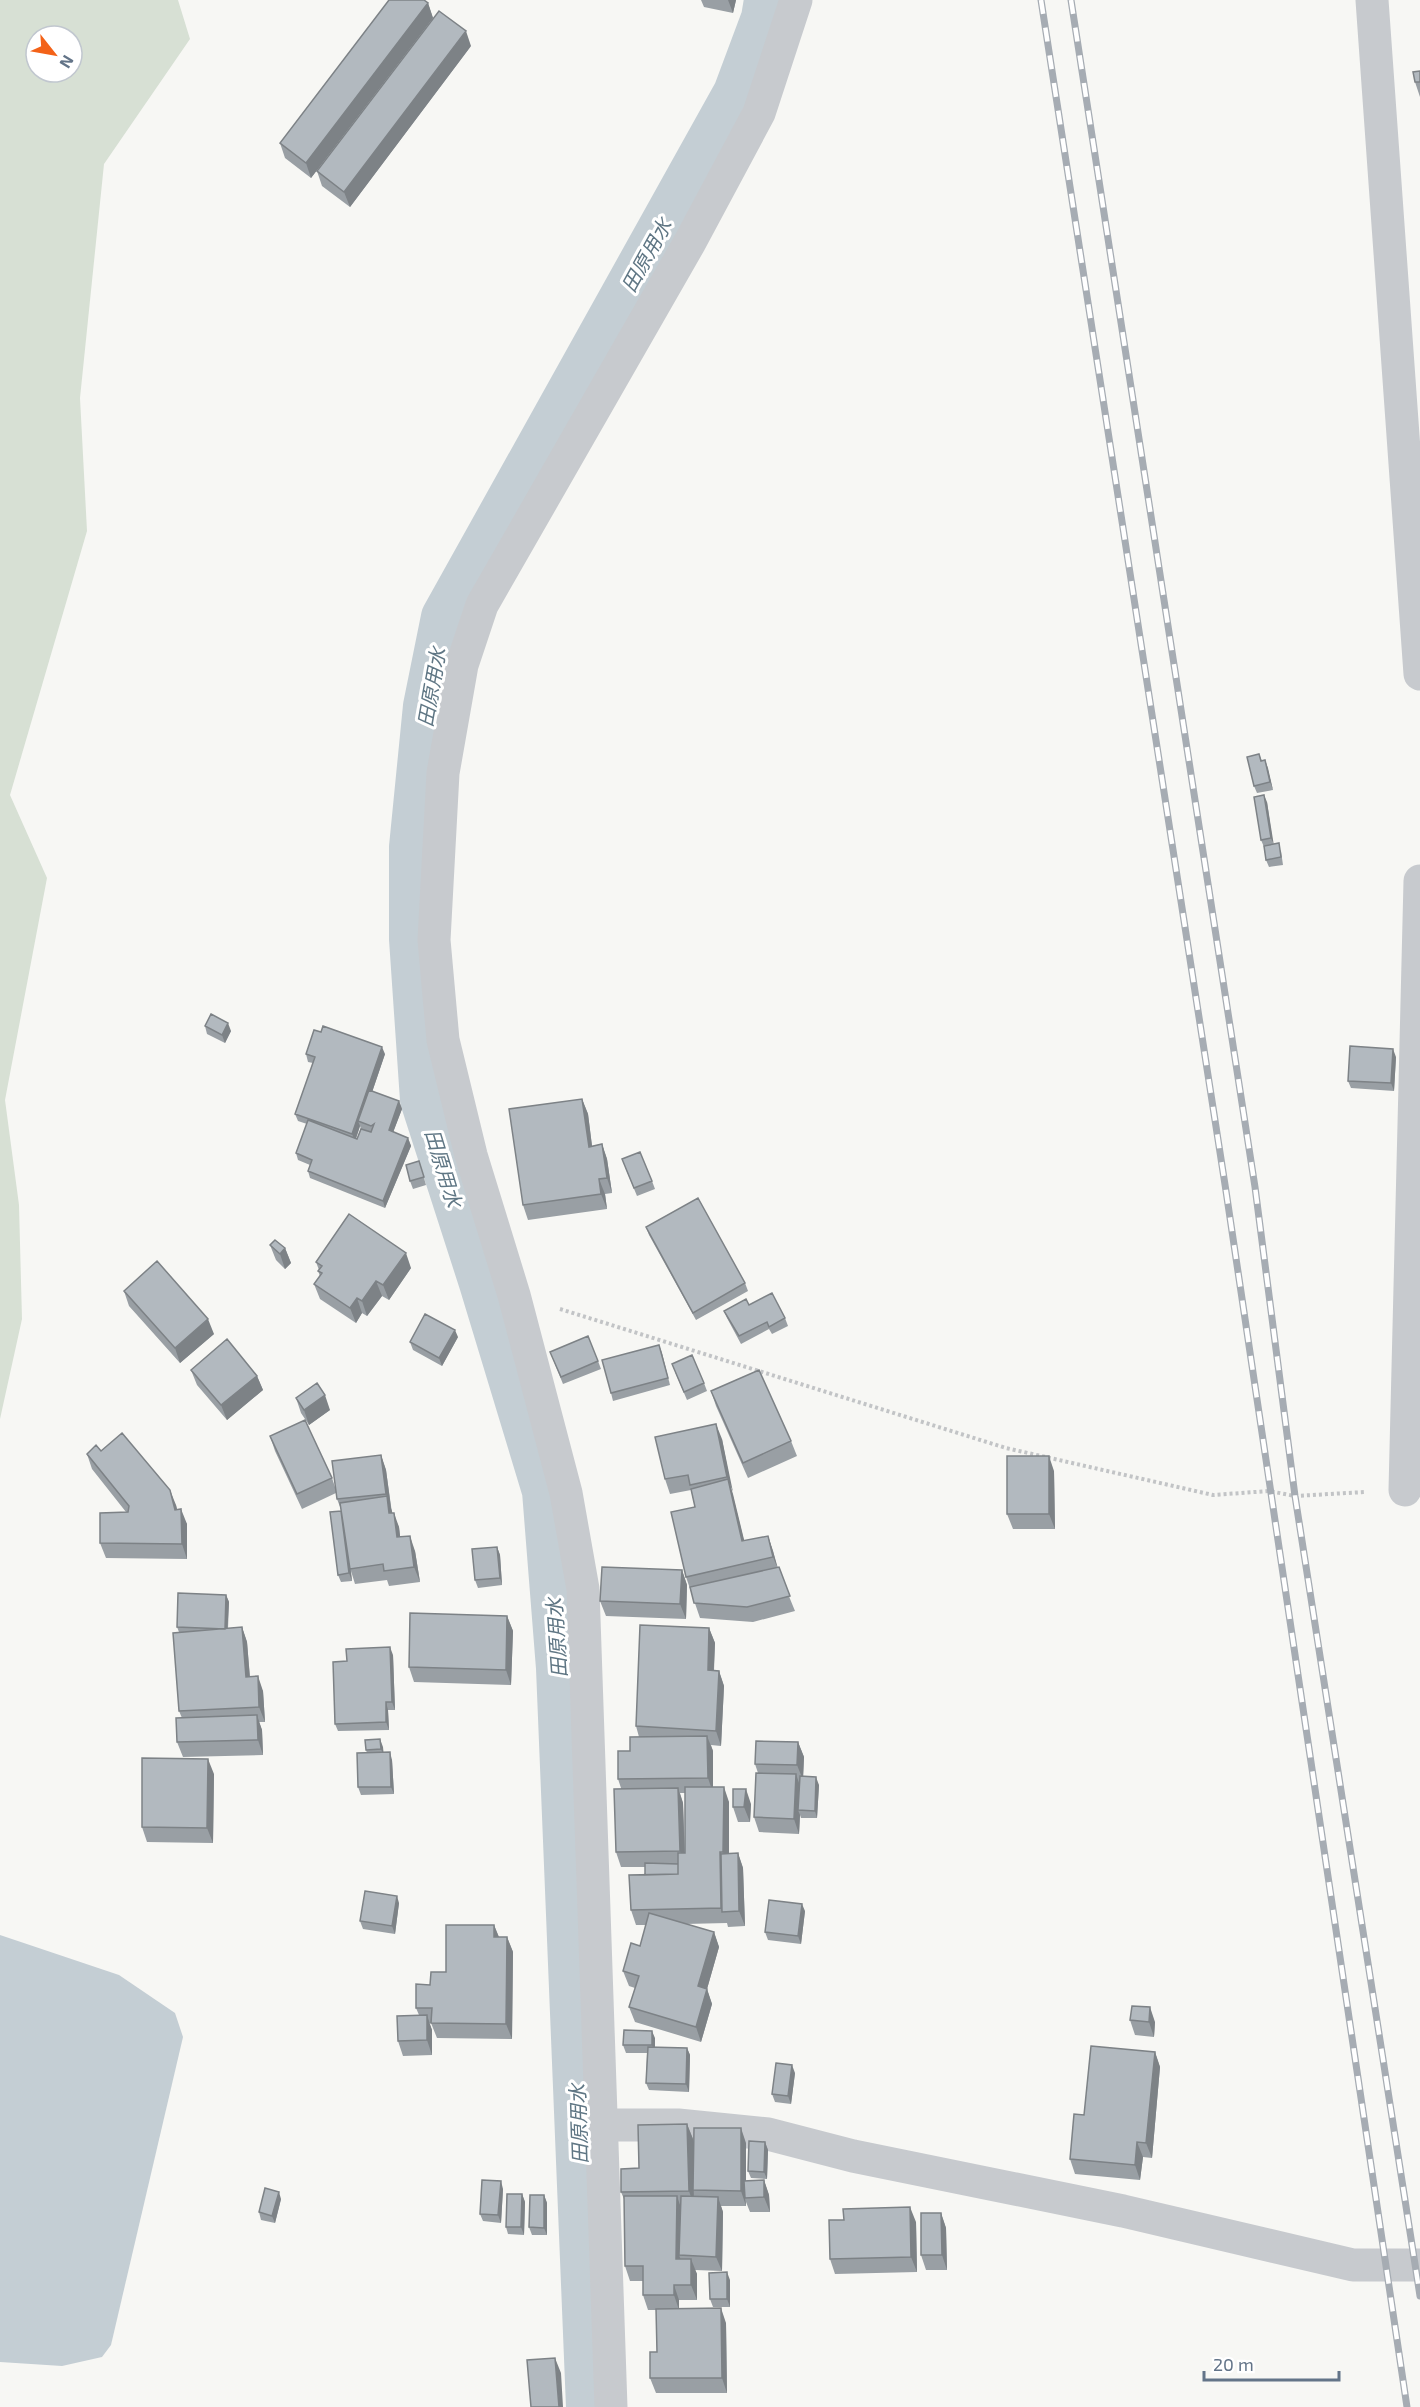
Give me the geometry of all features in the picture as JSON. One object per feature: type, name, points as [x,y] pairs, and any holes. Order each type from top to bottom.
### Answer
[{"type":"street","points":[[611,2407],[583,1589],[566,1493],[514,1295],[471,1155],[442,1040],[434,940],[443,773],[462,665],[482,605],[690,242],[759,113],[796,0]]},
{"type":"street","points":[[1372,0],[1420,674]]},
{"type":"street","points":[[1405,1490],[1420,880]]},
{"type":"street","points":[[601,2125],[678,2125],[768,2134],[853,2156],[1123,2211],[1353,2265],[1420,2265]]},
{"type":"path","points":[[514,1295],[1006,1448],[1213,1495],[1269,1491],[1295,1496],[1405,1490]]},
{"type":"shaded area","points":[[0,0],[178,0],[190,39],[104,164],[80,398],[87,531],[10,795],[47,878],[5,1100],[19,1205],[22,1319],[0,1419]]},
{"type":"shaded area","points":[[0,1935],[119,1975],[175,2013],[183,2037],[111,2345],[102,2357],[62,2366],[0,2362]]},
{"type":"building","points":[[389,0],[424,0],[428,3],[306,163],[280,143]]},
{"type":"building","points":[[439,11],[466,31],[344,192],[317,171]]},
{"type":"building","points":[[1420,71],[1420,82],[1415,82],[1413,72]]},
{"type":"building","points":[[1259,754],[1261,761],[1265,760],[1270,782],[1254,786],[1247,757]]},
{"type":"building","points":[[1264,795],[1271,838],[1261,840],[1254,797]]},
{"type":"building","points":[[1279,843],[1281,857],[1266,860],[1264,846]]},
{"type":"building","points":[[211,1014],[228,1023],[222,1035],[205,1026]]},
{"type":"building","points":[[323,1026],[382,1047],[352,1134],[295,1114],[315,1057],[306,1054],[314,1030],[321,1032]]},
{"type":"building","points":[[1350,1046],[1393,1049],[1391,1083],[1348,1081]]},
{"type":"building","points":[[369,1090],[399,1101],[389,1130],[408,1138],[383,1201],[308,1171],[312,1160],[296,1153],[308,1120],[357,1139],[361,1129],[371,1132],[374,1124],[371,1126],[358,1121]]},
{"type":"building","points":[[582,1099],[589,1147],[602,1144],[607,1178],[599,1179],[601,1194],[523,1205],[509,1109]]},
{"type":"building","points":[[640,1152],[652,1181],[634,1188],[622,1159]]},
{"type":"building","points":[[419,1161],[424,1177],[410,1181],[406,1165]]},
{"type":"building","points":[[698,1198],[745,1283],[693,1313],[646,1227]]},
{"type":"building","points":[[349,1214],[406,1253],[383,1285],[376,1281],[362,1301],[357,1298],[350,1308],[314,1284],[322,1273],[318,1271],[322,1266],[316,1262]]},
{"type":"building","points":[[275,1240],[285,1248],[280,1254],[270,1245]]},
{"type":"building","points":[[157,1261],[208,1319],[175,1348],[124,1291]]},
{"type":"building","points":[[772,1293],[785,1318],[769,1327],[767,1322],[739,1336],[724,1311],[746,1299],[749,1305]]},
{"type":"building","points":[[425,1314],[455,1330],[439,1358],[410,1342]]},
{"type":"building","points":[[588,1336],[598,1361],[561,1377],[550,1352]]},
{"type":"building","points":[[227,1339],[257,1376],[221,1405],[191,1370]]},
{"type":"building","points":[[659,1345],[668,1378],[611,1393],[602,1360]]},
{"type":"building","points":[[692,1355],[704,1383],[684,1392],[672,1364]]},
{"type":"building","points":[[759,1370],[791,1441],[743,1463],[711,1391]]},
{"type":"building","points":[[317,1383],[325,1395],[304,1410],[296,1398]]},
{"type":"building","points":[[305,1420],[332,1478],[297,1494],[270,1436]]},
{"type":"building","points":[[716,1424],[727,1477],[690,1485],[688,1475],[665,1479],[655,1437]]},
{"type":"building","points":[[122,1433],[170,1490],[175,1510],[181,1509],[182,1544],[100,1543],[100,1513],[128,1512],[129,1506],[87,1454],[96,1445],[101,1451]]},
{"type":"building","points":[[381,1455],[386,1494],[337,1499],[332,1461]]},
{"type":"building","points":[[1007,1456],[1049,1456],[1049,1514],[1007,1514]]},
{"type":"building","points":[[728,1479],[742,1541],[768,1536],[773,1557],[686,1577],[671,1512],[695,1507],[691,1489]]},
{"type":"building","points":[[387,1496],[389,1513],[394,1513],[397,1537],[410,1536],[414,1567],[384,1571],[383,1564],[350,1569],[340,1503]]},
{"type":"building","points":[[341,1511],[349,1573],[338,1575],[330,1512]]},
{"type":"building","points":[[497,1547],[500,1578],[475,1580],[472,1549]]},
{"type":"building","points":[[602,1567],[682,1570],[680,1604],[600,1601]]},
{"type":"building","points":[[779,1567],[790,1596],[747,1607],[694,1603],[690,1587]]},
{"type":"building","points":[[178,1593],[226,1595],[225,1629],[177,1627]]},
{"type":"building","points":[[410,1613],[507,1616],[506,1670],[409,1667]]},
{"type":"building","points":[[640,1625],[709,1628],[708,1670],[719,1671],[716,1731],[636,1726]]},
{"type":"building","points":[[242,1627],[246,1677],[258,1676],[259,1707],[179,1711],[173,1633]]},
{"type":"building","points":[[390,1647],[392,1702],[386,1702],[386,1722],[335,1724],[333,1662],[347,1661],[346,1649]]},
{"type":"building","points":[[257,1715],[258,1740],[177,1742],[176,1718]]},
{"type":"building","points":[[707,1736],[708,1778],[618,1779],[618,1751],[630,1751],[630,1737]]},
{"type":"building","points":[[380,1739],[381,1749],[366,1750],[365,1740]]},
{"type":"building","points":[[756,1741],[798,1742],[797,1765],[755,1764]]},
{"type":"building","points":[[390,1752],[391,1787],[358,1787],[357,1753]]},
{"type":"building","points":[[142,1758],[208,1759],[207,1828],[142,1827]]},
{"type":"building","points":[[756,1773],[796,1774],[794,1819],[754,1817]]},
{"type":"building","points":[[800,1776],[816,1777],[815,1811],[798,1810]]},
{"type":"building","points":[[685,1787],[724,1787],[723,1852],[720,1852],[721,1908],[631,1910],[629,1875],[678,1874],[678,1853],[685,1853]]},
{"type":"building","points":[[678,1788],[680,1851],[616,1852],[614,1789]]},
{"type":"building","points":[[733,1789],[746,1789],[744,1807],[733,1807]]},
{"type":"building","points":[[738,1853],[739,1911],[722,1912],[721,1854]]},
{"type":"building","points":[[645,1863],[678,1864],[678,1874],[645,1875]]},
{"type":"building","points":[[365,1891],[397,1896],[392,1926],[360,1921]]},
{"type":"building","points":[[769,1900],[802,1904],[798,1936],[765,1932]]},
{"type":"building","points":[[649,1913],[714,1932],[698,1986],[707,1989],[696,2027],[629,2007],[639,1976],[623,1971],[631,1943],[640,1946]]},
{"type":"building","points":[[446,1925],[494,1925],[494,1937],[507,1937],[506,2024],[431,2023],[432,2008],[416,2008],[416,1984],[430,1985],[431,1972],[446,1972]]},
{"type":"building","points":[[1132,2006],[1150,2007],[1149,2022],[1130,2020]]},
{"type":"building","points":[[427,2015],[427,2040],[398,2041],[397,2016]]},
{"type":"building","points":[[624,2030],[652,2031],[652,2045],[623,2045]]},
{"type":"building","points":[[1091,2046],[1155,2052],[1146,2143],[1137,2142],[1135,2165],[1070,2159],[1074,2114],[1084,2115]]},
{"type":"building","points":[[648,2047],[687,2048],[686,2084],[646,2083]]},
{"type":"building","points":[[776,2063],[792,2065],[788,2096],[772,2094]]},
{"type":"building","points":[[687,2124],[689,2191],[621,2192],[621,2169],[639,2168],[638,2125]]},
{"type":"building","points":[[694,2128],[741,2128],[741,2191],[693,2190]]},
{"type":"building","points":[[749,2141],[765,2142],[764,2172],[748,2171]]},
{"type":"building","points":[[482,2180],[501,2181],[498,2215],[480,2214]]},
{"type":"building","points":[[764,2180],[764,2197],[745,2198],[744,2181]]},
{"type":"building","points":[[265,2188],[279,2192],[272,2216],[259,2212]]},
{"type":"building","points":[[507,2194],[522,2194],[521,2227],[506,2227]]},
{"type":"building","points":[[530,2195],[544,2195],[544,2228],[529,2227]]},
{"type":"building","points":[[624,2196],[677,2196],[676,2259],[691,2259],[691,2285],[674,2285],[674,2295],[643,2295],[643,2266],[625,2266]]},
{"type":"building","points":[[681,2196],[718,2197],[716,2257],[679,2255]]},
{"type":"building","points":[[910,2207],[911,2257],[830,2259],[829,2220],[844,2220],[843,2209]]},
{"type":"building","points":[[921,2213],[941,2213],[942,2255],[921,2255]]},
{"type":"building","points":[[727,2272],[727,2299],[710,2299],[709,2273]]},
{"type":"building","points":[[721,2308],[722,2378],[650,2378],[650,2352],[657,2352],[656,2309]]},
{"type":"building","points":[[555,2358],[559,2407],[531,2407],[527,2360]]},
{"type":"waterway","name":"田原用水","points":[[589,2407],[559,1668],[545,1491],[482,1283],[423,1100],[412,939],[412,847],[426,706],[444,617],[736,93],[764,18],[767,0]]},
{"type":"railway","points":[[1041,0],[1226,1191],[1407,2407]]},
{"type":"railway","points":[[1071,0],[1255,1187],[1295,1496],[1420,2296]]}]
